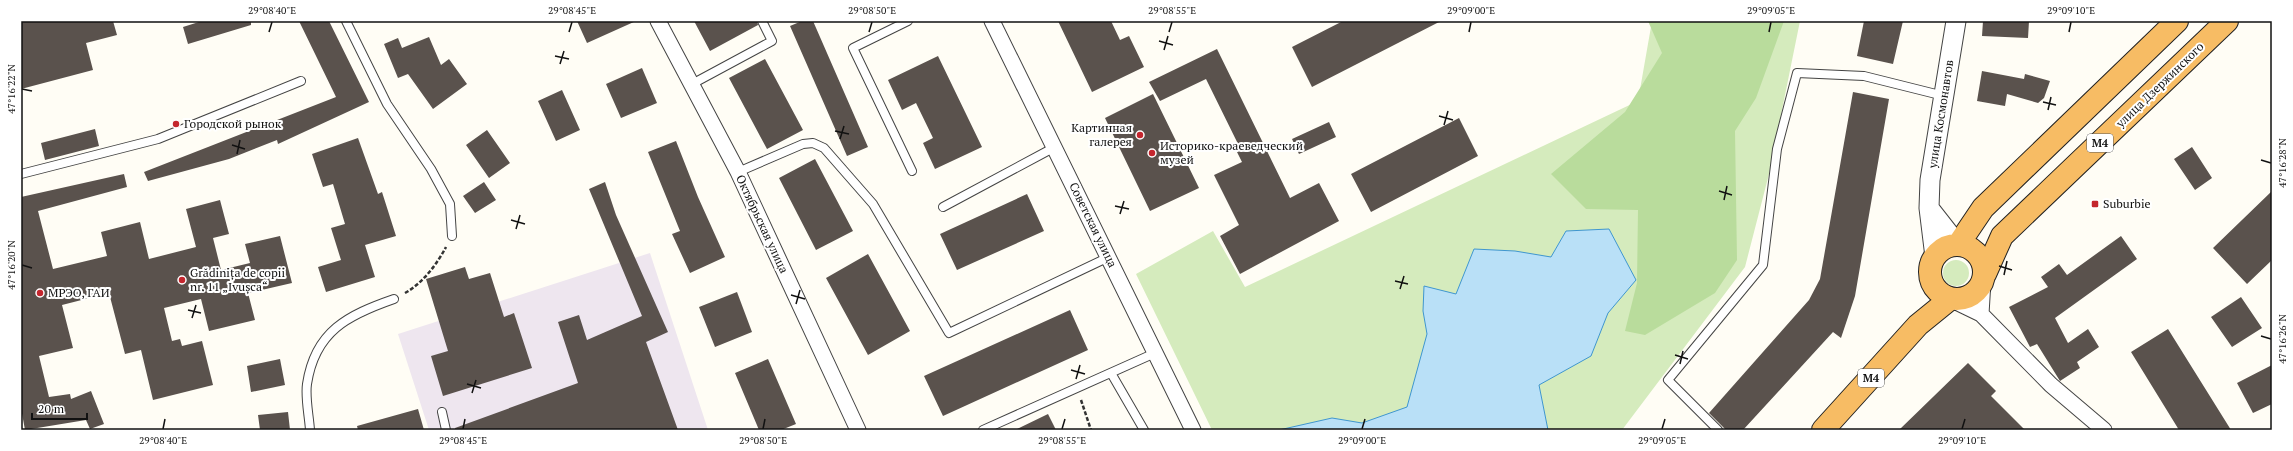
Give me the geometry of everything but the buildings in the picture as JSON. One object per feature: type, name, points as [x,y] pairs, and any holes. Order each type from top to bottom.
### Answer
[{"type":"highway","points":[[1958,245],[1983,208],[2177,21]]},
{"type":"highway","name":"улица Дзержинского","points":[[1984,277],[2002,236],[2227,21]]},
{"type":"highway","points":[[1935,257],[1945,248],[1958,245],[1966,247],[1977,254],[1984,265],[1984,277]]},
{"type":"highway","name":"M4","points":[[1935,257],[1930,272],[1942,292],[1958,300],[1974,294],[1984,277]]},
{"type":"highway","name":"M4","points":[[1824,430],[1918,325],[1942,292]]},
{"type":"street","name":"Октябрьская улица","points":[[658,21],[738,172],[858,430]]},
{"type":"street","name":"Советская улица","points":[[992,21],[1193,430]]},
{"type":"street","name":"улица Космонавтов","points":[[1935,257],[1929,208],[1930,180],[1956,21]]},
{"type":"street","points":[[1929,208],[1958,245]]},
{"type":"street","points":[[1980,314],[1984,277]]},
{"type":"street","points":[[1942,292],[1980,314],[2051,385],[2104,430]]},
{"type":"lane","points":[[346,21],[387,104],[431,169],[450,204],[452,236]]},
{"type":"lane","points":[[692,84],[772,41],[762,21]]},
{"type":"lane","points":[[908,21],[853,48],[912,171]]},
{"type":"lane","points":[[1718,430],[1668,380],[1763,265],[1777,149],[1797,73],[1864,76],[1944,96]]},
{"type":"lane","points":[[21,174],[158,139],[301,81]]},
{"type":"lane","points":[[738,172],[803,144],[813,143],[824,148],[873,204],[949,333],[1109,257]]},
{"type":"lane","points":[[943,206],[1055,147]]},
{"type":"lane","points":[[310,430],[307,385],[320,343],[340,323],[365,309],[394,299]]},
{"type":"lane","points":[[983,430],[1156,353]]},
{"type":"lane","points":[[1110,373],[1144,430]]},
{"type":"lane","points":[[442,412],[446,430]]},
{"type":"path","points":[[394,299],[414,288],[438,262],[452,236]]},
{"type":"path","points":[[1076,388],[1091,430]]},
{"type":"shaded area","points":[[650,253],[708,430],[429,430],[398,334]]},
{"type":"green space","points":[[1648,21],[1784,21],[1756,98],[1735,131],[1737,260],[1715,293],[1645,335],[1625,331],[1637,283],[1638,210],[1586,209],[1551,174],[1625,112],[1662,53]]},
{"type":"green space","points":[[1652,21],[1800,21],[1769,174],[1745,267],[1622,430],[1212,430],[1136,274],[1213,231],[1245,287],[1638,101]]},
{"type":"green space","points":[[1956,260],[1965,264],[1969,273],[1965,282],[1956,286],[1947,282],[1943,273],[1947,264]]},
{"type":"water","points":[[1609,229],[1636,280],[1608,313],[1591,356],[1539,385],[1548,430],[1279,430],[1332,418],[1362,423],[1407,407],[1427,334],[1423,311],[1424,286],[1456,294],[1474,249],[1515,251],[1551,257],[1566,231]]},
{"type":"place","name":"Городской рынок","points":[[176,124]]},
{"type":"place","name":"Картинная галерея","points":[[1140,135]]},
{"type":"place","name":"Историко-краеведческий музей","points":[[1152,153]]},
{"type":"place","name":"Suburbie","points":[[2095,204]]},
{"type":"place","name":"Grădinița de copii nr. 11 „Ivușca“","points":[[182,280]]},
{"type":"place","name":"МРЭО, ГАИ","points":[[40,293]]}]
